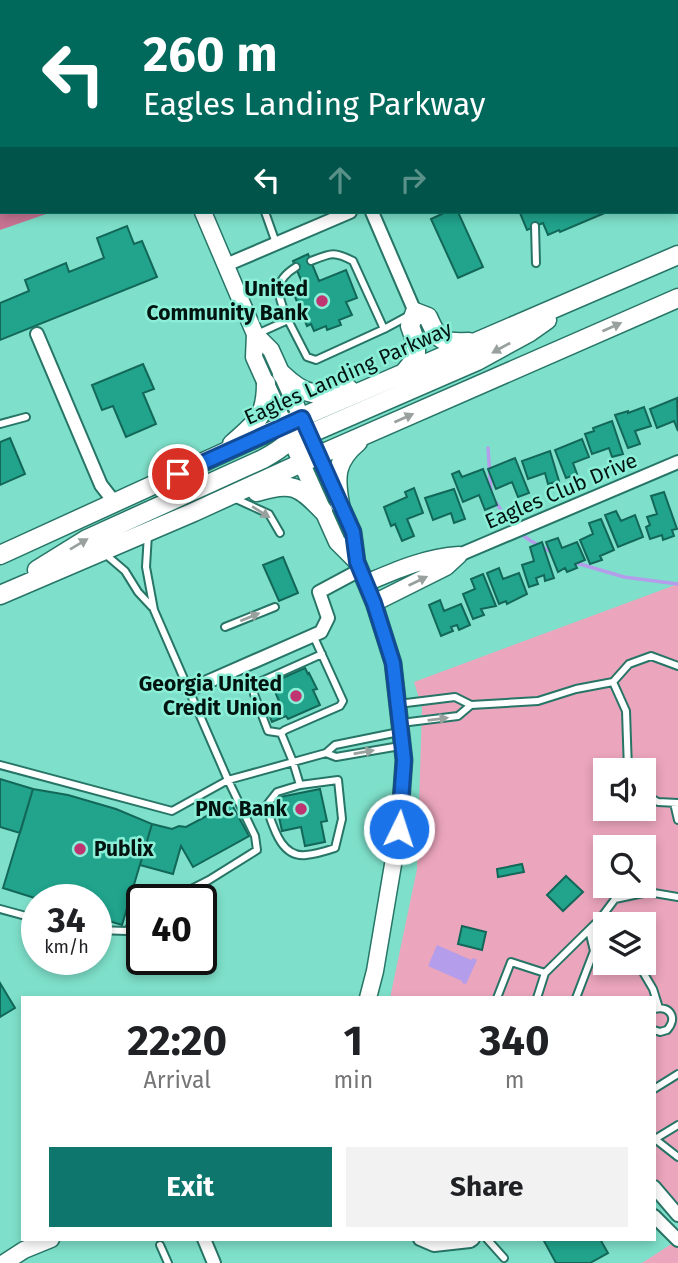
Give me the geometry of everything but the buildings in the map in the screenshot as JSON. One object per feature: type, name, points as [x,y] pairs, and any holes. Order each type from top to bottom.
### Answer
[{"type":"main road","name":"Eagles Landing Parkway","points":[[0,555],[220,455],[305,426],[403,373],[678,256]]},
{"type":"main road","points":[[302,463],[305,426],[477,361],[530,332],[579,298]]},
{"type":"main road","points":[[0,594],[194,512],[678,298]]},
{"type":"main road","points":[[282,374],[298,388],[314,394],[326,394],[403,373],[416,353],[416,343],[410,326],[415,312],[428,317],[437,337],[447,343],[476,342]]},
{"type":"main road","points":[[220,455],[259,419],[266,398],[266,383]]},
{"type":"main road","points":[[0,594],[87,539],[282,449],[288,432]]},
{"type":"main road","points":[[340,504],[338,469],[344,455],[372,432]]},
{"type":"main road","points":[[194,512],[281,486],[292,487],[307,494],[323,511]]},
{"type":"street","points":[[204,214],[255,334],[271,350],[353,532],[361,572],[393,663],[404,760],[399,829],[369,996]]},
{"type":"street","points":[[373,214],[415,312]]},
{"type":"street","points":[[226,265],[276,243],[322,217]]},
{"type":"street","points":[[37,334],[101,485],[115,503]]},
{"type":"street","points":[[255,334],[254,356],[323,511],[337,542],[361,572]]},
{"type":"street","name":"Eagles Club Drive","points":[[459,555],[678,462]]},
{"type":"street","points":[[189,690],[321,632],[328,618],[319,592],[361,572],[408,565],[440,556],[459,555]]},
{"type":"street","points":[[374,603],[446,568],[459,555]]},
{"type":"street","points":[[656,1189],[678,1216]]},
{"type":"street","points":[[656,1218],[678,1240]]},
{"type":"street","points":[[4,1263],[24,1250],[46,1241]]},
{"type":"street","points":[[205,1241],[214,1263]]},
{"type":"street","points":[[425,1241],[434,1245],[470,1241]]},
{"type":"lane","points":[[266,214],[276,243]]},
{"type":"lane","points":[[535,226],[536,263]]},
{"type":"lane","points":[[311,261],[330,253],[354,261],[384,329]]},
{"type":"lane","points":[[296,267],[279,283],[279,297],[307,357],[316,360],[415,312]]},
{"type":"lane","points":[[255,334],[288,320]]},
{"type":"lane","points":[[0,424],[26,416]]},
{"type":"lane","points":[[236,499],[269,514],[280,533]]},
{"type":"lane","points":[[148,532],[146,567],[154,610],[255,836],[257,850],[201,884]]},
{"type":"lane","points":[[102,552],[125,572],[154,610]]},
{"type":"lane","points":[[225,627],[275,607]]},
{"type":"lane","points":[[313,635],[343,701],[340,706],[281,733],[268,731],[253,685],[321,654]]},
{"type":"lane","points":[[397,704],[455,697],[471,705],[537,701],[576,689],[613,682],[629,664],[651,656],[678,666]]},
{"type":"lane","points":[[613,682],[626,711],[628,758]]},
{"type":"lane","points":[[326,753],[336,757],[458,716],[471,705]]},
{"type":"lane","points":[[281,733],[300,785]]},
{"type":"lane","points":[[0,765],[172,811],[228,780],[326,753],[335,745],[401,734]]},
{"type":"lane","points":[[338,780],[342,818],[335,848],[304,856],[291,853],[278,839],[266,806],[278,792],[300,785],[338,780]]},
{"type":"lane","points":[[656,801],[676,803],[678,820]]},
{"type":"lane","points":[[538,996],[545,973],[600,919],[615,899],[648,892],[678,897]]},
{"type":"lane","points":[[0,909],[21,915]]},
{"type":"lane","points":[[589,930],[593,932]]},
{"type":"lane","points":[[577,996],[594,951],[589,930]]},
{"type":"lane","points":[[498,996],[511,962],[545,973]]},
{"type":"lane","points":[[645,975],[654,996]]},
{"type":"lane","points":[[656,1031],[663,1032],[670,1028],[672,1021],[670,1013],[663,1008],[657,1009]]},
{"type":"lane","points":[[670,1028],[678,1031]]},
{"type":"lane","points":[[656,1088],[678,1074]]},
{"type":"lane","points":[[656,1137],[678,1125]]},
{"type":"lane","points":[[656,1139],[678,1157]]},
{"type":"lane","points":[[667,1229],[678,1216]]},
{"type":"lane","points":[[489,1241],[504,1258]]},
{"type":"lane","points":[[160,1245],[168,1263]]},
{"type":"shaded area","points":[[0,214],[46,214],[0,230]]},
{"type":"shaded area","points":[[678,584],[678,1205],[656,1182],[656,996],[390,996],[417,869],[422,708],[414,682]]},
{"type":"shaded area","points":[[437,945],[471,960],[477,960],[466,984],[428,966]]},
{"type":"shaded area","points":[[678,1238],[678,1263],[642,1263],[676,1241]]},
{"type":"waterway","points":[[488,448],[491,491]]},
{"type":"waterway","points":[[495,501],[516,528]]},
{"type":"waterway","points":[[521,534],[553,553]]},
{"type":"waterway","points":[[573,562],[624,577],[678,584]]},
{"type":"place","name":"United Community Bank","points":[[322,301]]},
{"type":"place","name":"Georgia United Credit Union","points":[[296,696]]},
{"type":"place","name":"PNC Bank","points":[[301,809]]},
{"type":"place","name":"Publix","points":[[80,849]]},
{"type":"route","points":[[178,474],[302,418],[353,532],[357,562],[374,603],[393,663],[404,760],[399,829]]}]
